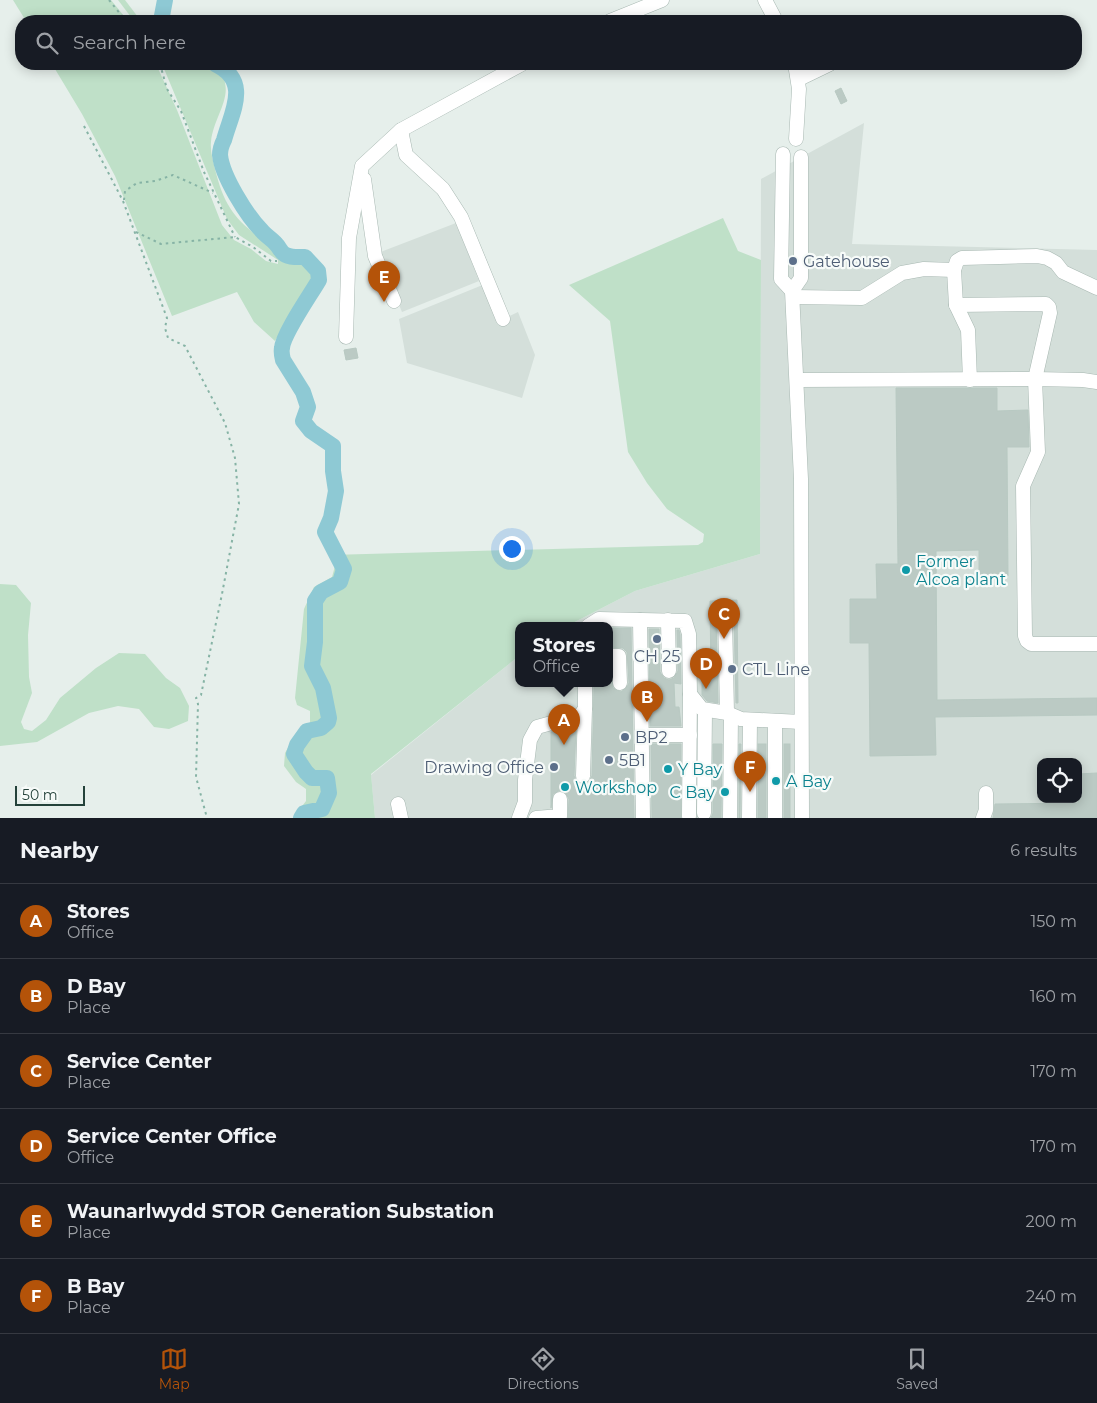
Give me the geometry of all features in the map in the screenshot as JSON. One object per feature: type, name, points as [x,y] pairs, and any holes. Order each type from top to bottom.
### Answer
[{"type":"street","points":[[625,15],[662,0]]},
{"type":"street","points":[[765,0],[773,15]]},
{"type":"street","points":[[346,337],[348,238],[362,166],[401,130],[511,70]]},
{"type":"street","points":[[796,70],[800,89],[796,139]]},
{"type":"street","points":[[798,79],[817,70]]},
{"type":"street","points":[[401,130],[406,155],[443,189],[461,217],[503,319]]},
{"type":"street","points":[[792,294],[781,279],[783,154],[784,144],[796,139],[800,141],[803,147],[801,156],[801,278],[792,294],[801,479],[802,818]]},
{"type":"street","points":[[783,154],[790,159],[801,156]]},
{"type":"street","points":[[362,166],[376,256],[394,301]]},
{"type":"street","points":[[970,380],[968,330],[956,305],[954,270],[957,261],[962,258],[1037,256],[1047,258],[1056,263],[1063,272],[1097,288]]},
{"type":"street","points":[[792,294],[862,298],[902,273],[924,270],[954,270]]},
{"type":"street","points":[[956,305],[1046,304],[1049,307],[1050,313],[1035,380],[1038,452],[1023,486],[1025,636],[1031,644],[1097,644]]},
{"type":"street","points":[[797,380],[1083,380],[1097,382]]},
{"type":"street","points":[[725,616],[729,714],[730,818]]},
{"type":"street","points":[[595,622],[599,620],[685,621],[690,634],[690,816]]},
{"type":"street","points":[[640,620],[643,818]]},
{"type":"street","points":[[668,620],[669,670]]},
{"type":"street","points":[[613,656],[620,656],[620,683]]},
{"type":"street","points":[[583,776],[585,687]]},
{"type":"street","points":[[690,694],[702,709],[705,710],[729,714],[741,719],[801,722]]},
{"type":"street","points":[[560,799],[560,816],[536,818],[520,813],[525,802],[525,780],[530,740],[537,727],[577,719],[585,709]]},
{"type":"street","points":[[704,813],[705,710]]},
{"type":"street","points":[[749,818],[750,720]]},
{"type":"street","points":[[775,721],[775,818]]},
{"type":"street","points":[[642,735],[690,735]]},
{"type":"street","points":[[983,818],[986,810],[986,793]]},
{"type":"street","points":[[398,804],[401,818]]},
{"type":"path","points":[[109,0],[121,15]]},
{"type":"path","points":[[161,70],[166,89],[180,110],[213,193],[235,237],[253,247],[271,261],[277,262]]},
{"type":"path","points":[[84,126],[123,201],[136,232],[168,318],[165,328],[168,338],[185,346],[225,423],[236,458],[239,504],[201,695],[196,698],[198,704],[196,777],[207,818]]},
{"type":"path","points":[[123,201],[125,190],[137,183],[155,181],[173,175],[213,193]]},
{"type":"path","points":[[136,232],[161,244],[235,237]]},
{"type":"shaded area","points":[[864,123],[852,244],[1097,250],[1097,818],[375,818],[371,775],[515,659],[515,687],[613,687],[613,622],[575,622],[635,591],[760,554],[761,179]]},
{"type":"shaded area","points":[[456,223],[479,281],[402,312],[378,253]]},
{"type":"shaded area","points":[[485,284],[503,319],[518,312],[535,355],[522,398],[407,363],[399,319]]},
{"type":"green space","points":[[13,0],[111,0],[123,15],[22,15]]},
{"type":"green space","points":[[118,0],[125,0],[136,15],[129,15]]},
{"type":"green space","points":[[56,70],[159,70],[177,110],[222,225],[234,240],[251,249],[266,261],[278,264],[278,260],[239,235],[227,219],[165,70],[219,70],[225,84],[226,94],[213,131],[211,149],[223,195],[234,214],[250,230],[289,258],[308,266],[312,273],[309,287],[275,341],[254,322],[237,292],[172,316],[115,176],[82,114]]},
{"type":"green space","points":[[723,218],[738,251],[761,260],[760,554],[635,591],[575,622],[515,622],[515,659],[371,774],[375,818],[293,818],[306,801],[306,789],[296,782],[284,766],[285,753],[297,732],[310,725],[310,711],[297,705],[295,698],[304,609],[314,587],[332,577],[335,566],[330,555],[698,545],[703,542],[704,534],[667,509],[647,483],[628,452],[610,321],[569,285]]},
{"type":"green space","points":[[0,584],[16,585],[31,603],[28,635],[29,677],[32,693],[21,722],[24,729],[32,731],[46,720],[60,698],[96,668],[119,653],[145,654],[166,678],[180,688],[189,706],[188,721],[169,729],[154,727],[139,709],[118,706],[89,713],[37,742],[0,746]]},
{"type":"building","points":[[841,88],[847,101],[841,104],[835,91]]},
{"type":"building","points":[[356,348],[358,358],[346,360],[344,350]]},
{"type":"building","name":"Former Alcoa plant","points":[[896,388],[997,388],[997,411],[1028,410],[1029,447],[1007,447],[1008,576],[979,576],[979,550],[936,551],[937,700],[1097,698],[1097,715],[935,717],[936,755],[870,756],[869,643],[850,643],[850,599],[877,599],[876,564],[898,564]]},
{"type":"building","points":[[737,600],[738,703],[736,703],[734,616],[732,611],[725,607],[720,609],[716,616],[718,703],[707,701],[702,695],[702,677],[711,677],[710,601]]},
{"type":"building","points":[[613,628],[631,628],[634,818],[568,818],[569,799],[565,792],[560,790],[553,794],[551,808],[551,732],[576,728],[574,776],[579,784],[588,783],[592,776],[594,687],[613,687],[621,692],[627,687],[629,683],[627,652],[623,648],[613,647]]},
{"type":"building","points":[[649,629],[659,629],[660,672],[664,678],[669,680],[674,678],[678,671],[677,630],[679,630],[681,684],[674,683],[675,707],[679,707],[681,726],[650,726]]},
{"type":"building","points":[[651,744],[681,744],[681,818],[652,818]]},
{"type":"building","points":[[713,744],[722,744],[721,818],[711,818],[713,813]]},
{"type":"building","points":[[739,744],[741,744],[740,818],[739,818]]},
{"type":"building","points":[[758,744],[766,744],[766,818],[758,818]]},
{"type":"building","points":[[784,744],[790,744],[790,818],[784,818]]},
{"type":"building","points":[[1097,773],[1097,818],[993,818],[995,804],[1082,803],[1082,774]]},
{"type":"waterway","points":[[162,15],[165,0]]},
{"type":"waterway","points":[[224,70],[233,79],[236,88],[234,108],[220,153],[225,174],[249,216],[256,224],[283,253],[291,257],[305,257],[318,271],[319,280],[287,333],[282,349],[283,360],[303,392],[308,407],[303,421],[311,431],[333,446],[333,471],[336,491],[331,518],[325,532],[344,569],[340,582],[321,592],[315,601],[315,642],[312,666],[323,688],[329,718],[328,722],[321,728],[307,731],[297,745],[294,754],[312,778],[327,778],[329,793],[322,809],[304,813],[301,818]]},
{"type":"place","name":"Gatehouse","points":[[793,261]]},
{"type":"place","name":"Waunarlwydd STOR Generation Substation","points":[[384,302]]},
{"type":"place","name":"Former Alcoa plant","points":[[906,570]]},
{"type":"place","name":"CH 25","points":[[657,639]]},
{"type":"place","name":"Service Center","points":[[724,639]]},
{"type":"place","name":"CTL Line","points":[[732,669]]},
{"type":"place","name":"Service Center Office","points":[[706,689]]},
{"type":"place","name":"D Bay","points":[[647,722]]},
{"type":"place","name":"BP2","points":[[625,737]]},
{"type":"place","name":"Stores","points":[[564,745]]},
{"type":"place","name":"5B1","points":[[609,760]]},
{"type":"place","name":"Drawing Office","points":[[554,767]]},
{"type":"place","name":"Y Bay","points":[[668,769]]},
{"type":"place","name":"A Bay","points":[[776,781]]},
{"type":"place","name":"Workshop","points":[[565,787]]},
{"type":"place","name":"C Bay","points":[[725,792]]},
{"type":"place","name":"B Bay","points":[[750,792]]}]
